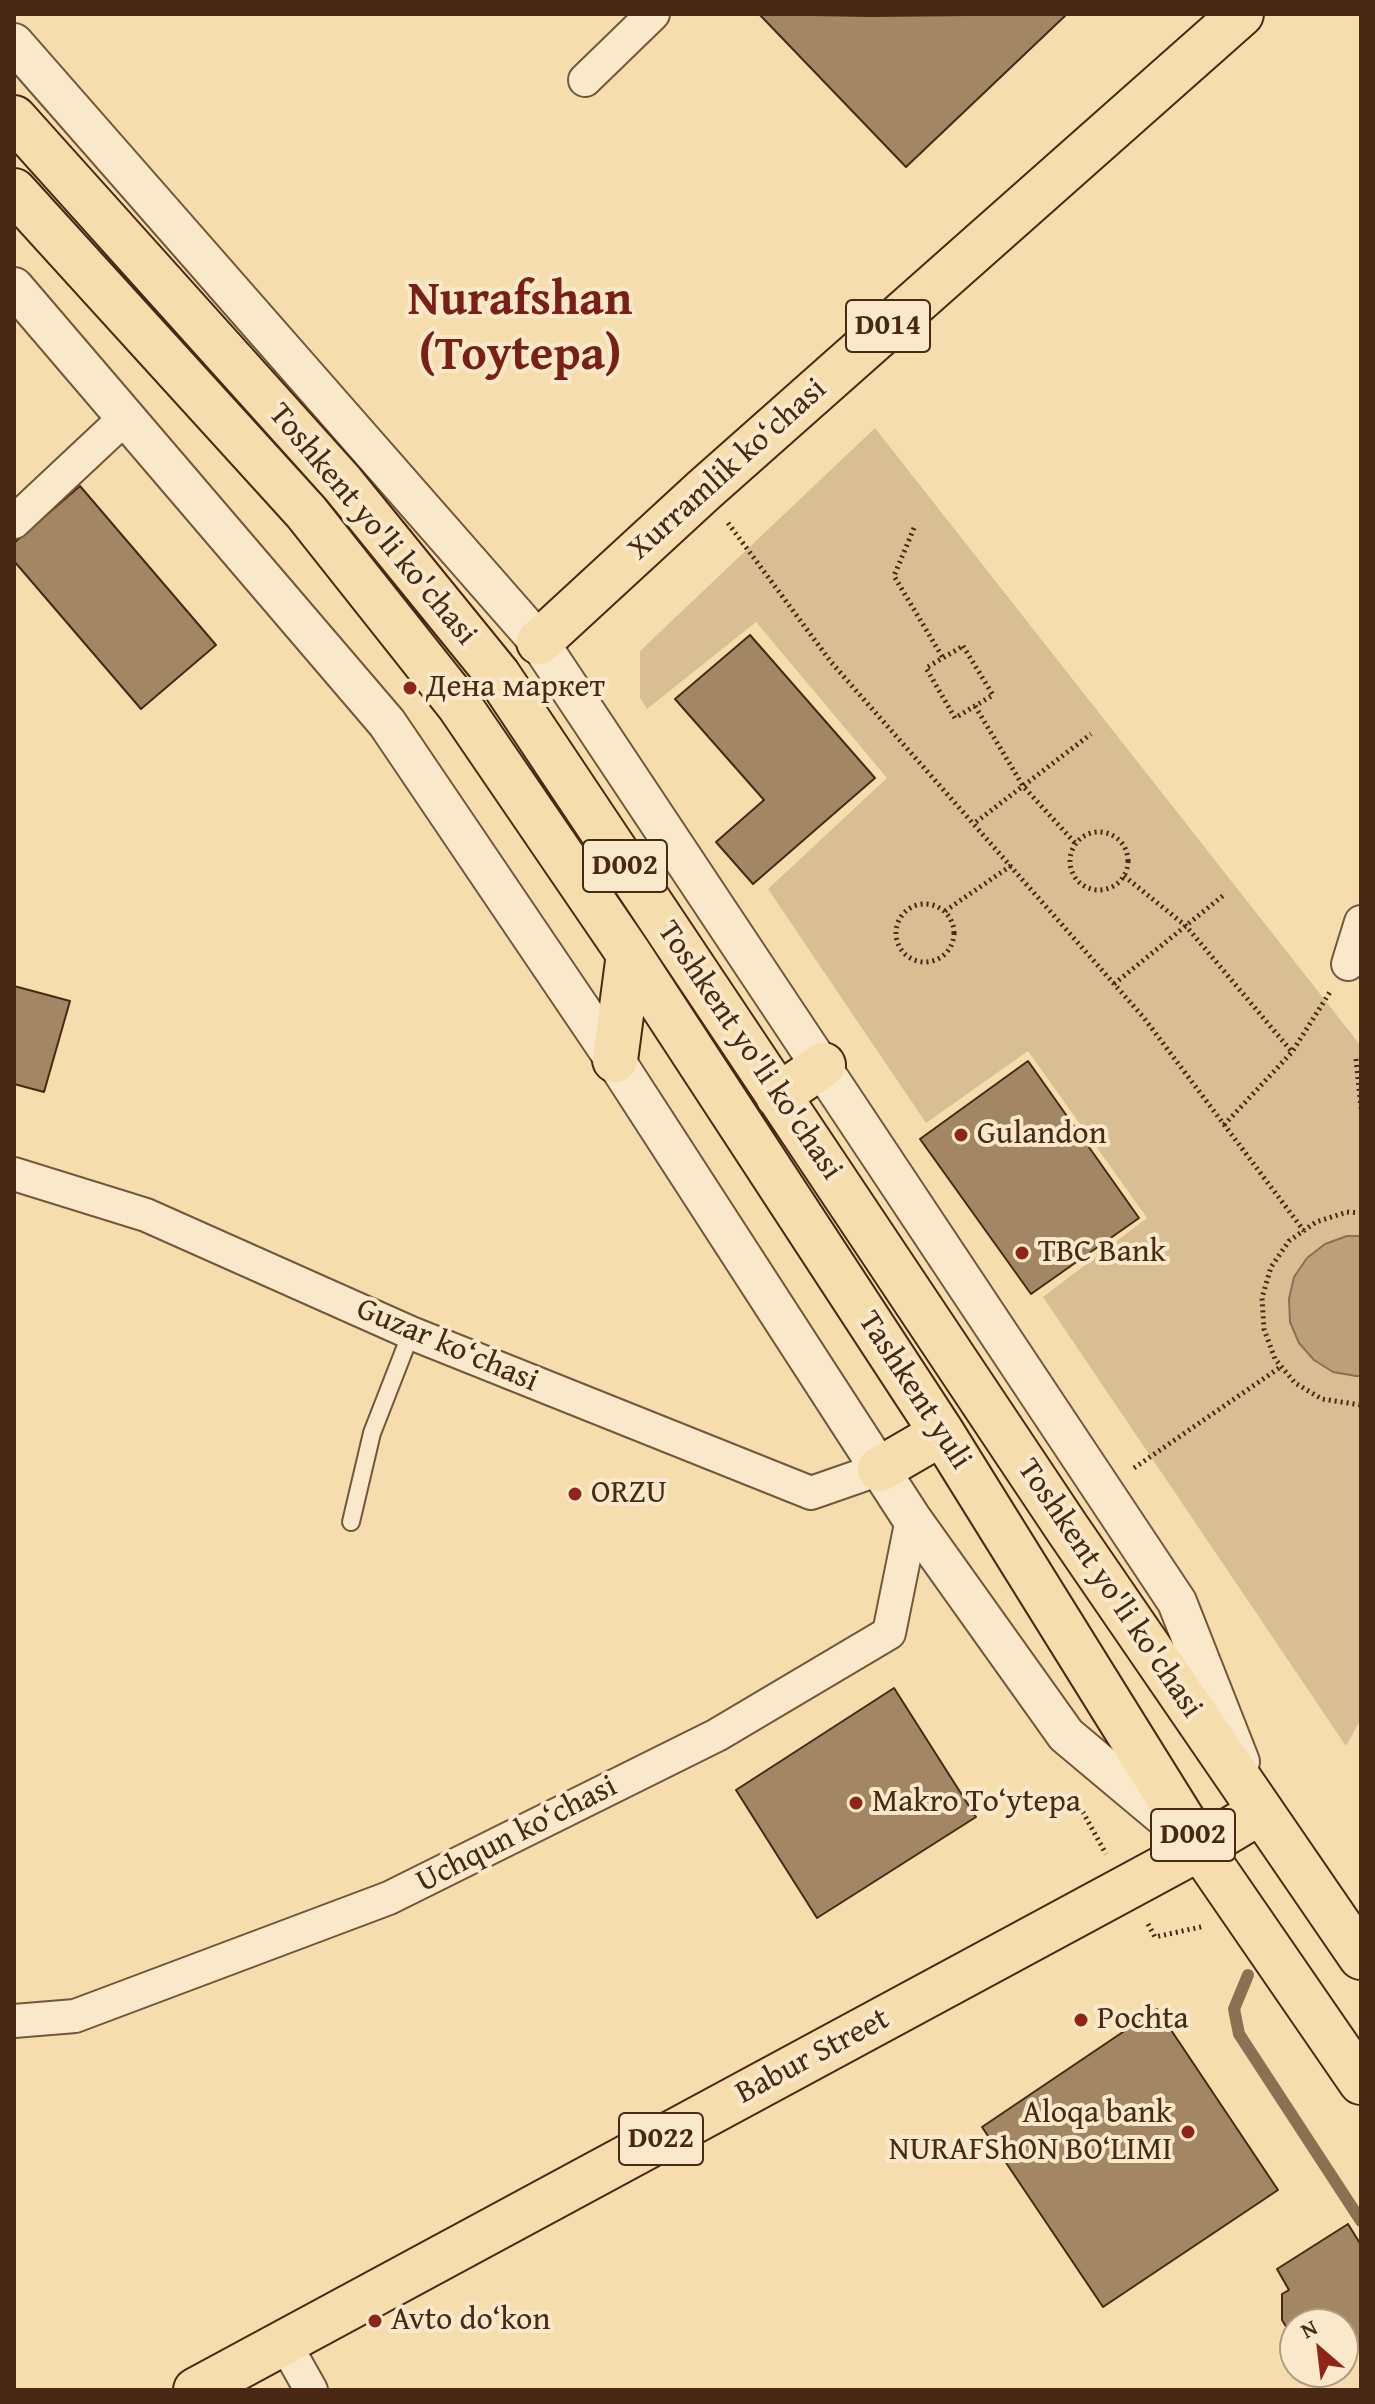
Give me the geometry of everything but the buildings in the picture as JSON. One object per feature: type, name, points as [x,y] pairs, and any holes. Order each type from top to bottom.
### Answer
[{"type":"main road","name":"Xurramlik ko‘chasi","points":[[539,642],[1219,20]]},
{"type":"main road","name":"Toshkent yo'li ko'chasi","points":[[14,118],[342,483],[498,675],[778,1096],[1361,1957]]},
{"type":"main road","name":"Toshkent yo'li ko'chasi","points":[[14,191],[306,512],[459,705],[629,954]]},
{"type":"main road","points":[[615,1060],[629,954]]},
{"type":"main road","name":"Tashkent yuli","points":[[629,954],[942,1433],[1200,1848],[1361,2082]]},
{"type":"main road","points":[[778,1096],[823,1065]]},
{"type":"main road","points":[[880,1469],[942,1433]]},
{"type":"main road","name":"Babur Street","points":[[196,2390],[1200,1848],[1260,1812]]},
{"type":"street","points":[[585,80],[653,14]]},
{"type":"street","points":[[14,43],[539,642],[1177,1602],[1260,1812]]},
{"type":"street","points":[[14,287],[387,723],[615,1060],[912,1519],[1066,1735],[1200,1848]]},
{"type":"street","points":[[14,522],[126,417]]},
{"type":"street","points":[[1348,964],[1361,922]]},
{"type":"street","name":"Guzar ko‘chasi","points":[[14,1174],[146,1215],[411,1333],[811,1493],[880,1469]]},
{"type":"street","name":"Uchqun ko‘chasi","points":[[14,2021],[75,2016],[389,1898],[717,1735],[889,1633],[912,1519]]},
{"type":"street","points":[[284,2342],[311,2390]]},
{"type":"lane","points":[[351,1522],[372,1433],[411,1333]]},
{"type":"path","points":[[704,490],[831,662],[913,758],[976,822],[1144,1018],[1304,1231]]},
{"type":"path","points":[[914,528],[894,576],[943,658]]},
{"type":"path","points":[[963,646],[993,695],[955,718],[926,668],[943,658],[963,646]]},
{"type":"path","points":[[975,706],[1023,786],[1075,843]]},
{"type":"path","points":[[976,822],[1091,734]]},
{"type":"path","points":[[1101,831],[1119,839],[1128,857],[1124,876],[1109,888],[1090,889],[1082,885],[1075,878],[1069,860],[1075,843],[1091,832],[1101,831]]},
{"type":"path","points":[[945,911],[1012,865]]},
{"type":"path","points":[[1124,876],[1186,926],[1292,1052]]},
{"type":"path","points":[[1114,984],[1225,894]]},
{"type":"path","points":[[927,904],[945,911],[954,928],[954,938],[943,955],[926,962],[917,961],[901,950],[895,933],[897,924],[908,909],[927,904]]},
{"type":"path","points":[[1224,1125],[1292,1052],[1348,964]]},
{"type":"path","points":[[1356,1059],[1361,1108]]},
{"type":"path","points":[[1361,1213],[1347,1212],[1316,1222],[1289,1241],[1271,1267],[1262,1298],[1264,1329],[1275,1359],[1295,1383],[1322,1399],[1361,1405]]},
{"type":"path","points":[[1133,1469],[1282,1366]]},
{"type":"shaded area","points":[[875,428],[1361,1046],[1361,1719],[1346,1746],[1043,1297],[1147,1218],[1028,1051],[926,1123],[768,889],[887,778],[756,622],[647,709],[640,698],[640,651]]},
{"type":"shaded area","points":[[1347,1236],[1361,1236],[1361,1376],[1333,1372],[1314,1360],[1299,1343],[1290,1322],[1289,1299],[1294,1277],[1307,1258],[1325,1244]]},
{"type":"waterway","points":[[1248,1975],[1234,2009],[1239,2034],[1361,2221]]},
{"type":"place","name":"Дена маркет","points":[[410,688]]},
{"type":"place","name":"Gulandon","points":[[961,1135]]},
{"type":"place","name":"TBC Bank","points":[[1022,1253]]},
{"type":"place","name":"ORZU","points":[[575,1494]]},
{"type":"place","name":"Makro To‘ytepa","points":[[856,1803]]},
{"type":"place","name":"Pochta","points":[[1081,2020]]},
{"type":"place","name":"Aloqa bank NURAFShON BO‘LIMI","points":[[1188,2132]]},
{"type":"place","name":"Avto do‘kon","points":[[375,2321]]},
{"type":"district","name":"Nurafshan (Toytepa)","points":[[520,330]]}]
